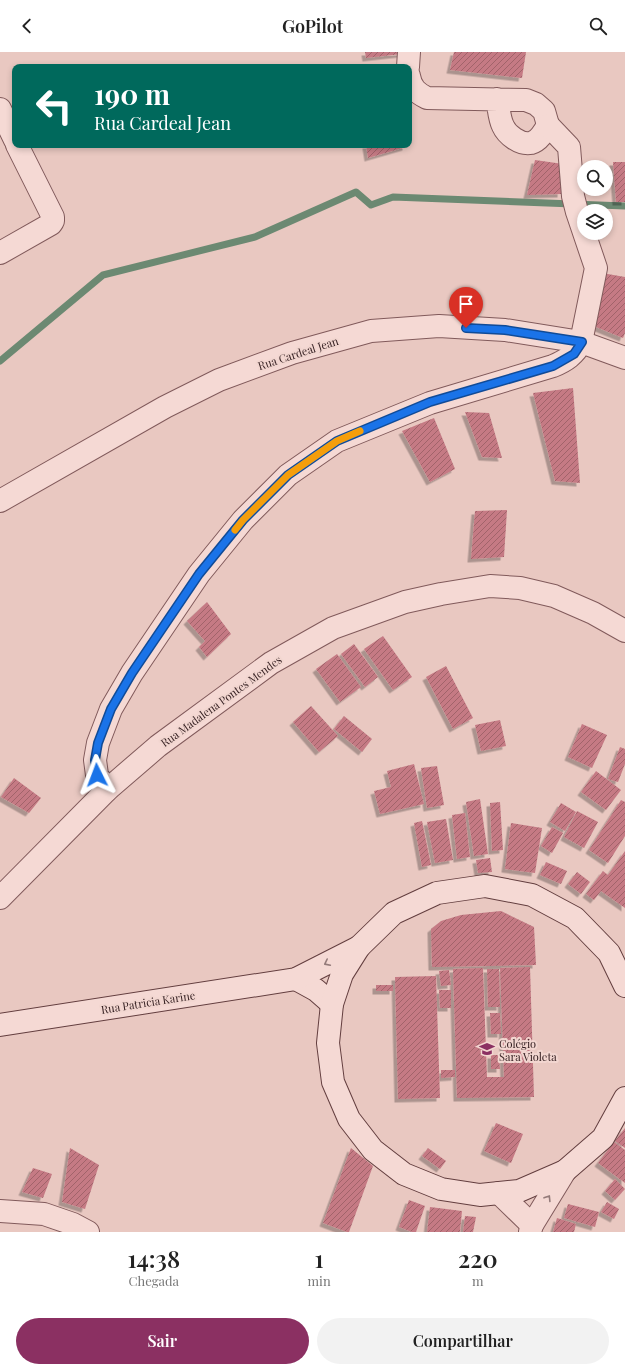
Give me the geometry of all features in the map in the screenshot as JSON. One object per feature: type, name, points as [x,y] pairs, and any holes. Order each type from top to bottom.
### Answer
[{"type":"street","points":[[408,64],[409,52]]},
{"type":"street","points":[[106,790],[97,775],[95,760],[98,743],[111,709],[132,673],[199,574],[243,520],[288,475],[337,441],[430,402],[557,364],[574,354],[582,342],[596,268],[575,204],[568,147],[548,126],[544,111],[536,104],[526,100],[427,98],[418,93],[412,86]]},
{"type":"street","points":[[497,99],[500,117],[504,128],[510,136],[520,142],[531,143],[539,138],[548,126]]},
{"type":"street","points":[[0,109],[12,134]]},
{"type":"street","points":[[0,252],[51,224],[53,221],[53,217],[19,148]]},
{"type":"street","name":"Rua Cardeal Jean","points":[[0,501],[165,407],[219,380],[300,351],[371,331],[439,326],[505,330],[582,342],[625,358]]},
{"type":"street","name":"Rua Madalena Pontes Mendes","points":[[0,898],[106,790],[158,746],[271,663],[333,628],[405,602],[441,594],[490,586],[520,588],[554,596],[592,613],[625,631]]},
{"type":"street","points":[[625,986],[617,957],[575,918],[532,895],[485,886],[437,892],[394,913],[359,947],[342,974],[332,1004],[328,1044],[333,1082],[349,1118],[373,1150],[404,1174],[441,1189],[480,1195],[519,1191],[565,1171],[603,1138],[625,1098]]},
{"type":"street","name":"Rua Patricia Karine","points":[[0,1025],[296,979],[359,947]]},
{"type":"street","points":[[296,979],[316,990],[332,1004]]},
{"type":"street","points":[[499,1193],[531,1229],[565,1171]]},
{"type":"street","points":[[0,1210],[44,1214],[74,1224],[88,1232]]},
{"type":"building","points":[[365,52],[401,52],[402,54],[366,58]]},
{"type":"building","points":[[454,52],[526,52],[522,78],[450,70]]},
{"type":"building","points":[[366,148],[403,148],[368,158]]},
{"type":"building","points":[[535,160],[563,164],[561,194],[527,195]]},
{"type":"building","points":[[613,162],[625,162],[625,202],[616,202]]},
{"type":"building","points":[[602,273],[625,277],[625,333],[623,338],[596,327]]},
{"type":"building","points":[[573,388],[580,483],[555,481],[533,393]]},
{"type":"building","points":[[465,412],[489,413],[502,458],[482,457]]},
{"type":"building","points":[[434,418],[455,469],[430,482],[402,431]]},
{"type":"building","points":[[507,510],[504,557],[471,559],[475,511]]},
{"type":"building","points":[[207,602],[231,634],[207,657],[199,647],[205,641],[187,621]]},
{"type":"building","points":[[383,636],[412,677],[393,690],[364,649]]},
{"type":"building","points":[[354,644],[378,677],[365,687],[341,654]]},
{"type":"building","points":[[337,654],[361,687],[340,702],[316,669]]},
{"type":"building","points":[[446,666],[473,718],[453,729],[426,677]]},
{"type":"building","points":[[311,706],[338,736],[319,752],[293,722]]},
{"type":"building","points":[[344,716],[372,739],[362,752],[334,729]]},
{"type":"building","points":[[500,720],[506,746],[481,751],[475,725]]},
{"type":"building","points":[[582,724],[607,735],[592,768],[568,757]]},
{"type":"building","points":[[620,747],[625,749],[625,764],[618,782],[608,779]]},
{"type":"building","points":[[414,764],[424,804],[380,814],[374,791],[391,787],[387,771]]},
{"type":"building","points":[[437,766],[444,805],[427,808],[421,768]]},
{"type":"building","points":[[596,771],[621,790],[606,810],[581,792]]},
{"type":"building","points":[[14,778],[41,798],[29,813],[1,797]]},
{"type":"building","points":[[480,799],[488,854],[474,856],[466,802]]},
{"type":"building","points":[[621,800],[625,802],[625,836],[608,863],[589,850]]},
{"type":"building","points":[[500,802],[503,850],[492,851],[490,803]]},
{"type":"building","points":[[561,803],[576,812],[565,831],[550,822]]},
{"type":"building","points":[[577,811],[598,822],[584,848],[564,837]]},
{"type":"building","points":[[465,813],[470,857],[457,859],[452,815]]},
{"type":"building","points":[[446,819],[453,860],[435,863],[427,822]]},
{"type":"building","points":[[422,821],[431,865],[422,867],[414,823]]},
{"type":"building","points":[[511,823],[542,828],[535,873],[505,869]]},
{"type":"building","points":[[552,827],[563,833],[552,853],[541,846]]},
{"type":"building","points":[[625,851],[625,908],[601,891],[594,900],[586,894],[603,871],[608,875]]},
{"type":"building","points":[[490,858],[492,872],[478,873],[476,860]]},
{"type":"building","points":[[546,862],[567,871],[561,884],[540,875]]},
{"type":"building","points":[[577,872],[590,882],[581,894],[568,884]]},
{"type":"building","points":[[501,911],[534,927],[536,965],[432,967],[431,929],[441,921],[461,915]]},
{"type":"building","points":[[530,967],[534,1097],[457,1098],[453,969],[483,968],[487,1077],[504,1077],[500,968]]},
{"type":"building","points":[[487,969],[499,969],[500,1007],[488,1007]]},
{"type":"building","points":[[449,970],[451,985],[441,986],[439,971]]},
{"type":"building","points":[[436,976],[440,1098],[398,1099],[395,977]]},
{"type":"building","points":[[376,985],[393,985],[393,991],[376,991]]},
{"type":"building","points":[[439,990],[451,990],[451,1008],[440,1008]]},
{"type":"building","points":[[490,1013],[500,1013],[501,1034],[491,1034]]},
{"type":"building","points":[[491,1055],[499,1055],[500,1069],[491,1069]]},
{"type":"building","points":[[441,1070],[455,1070],[455,1077],[441,1078]]},
{"type":"building","points":[[496,1123],[523,1134],[511,1163],[484,1151]]},
{"type":"building","points":[[625,1128],[625,1148],[615,1141]]},
{"type":"building","points":[[614,1142],[625,1150],[625,1183],[598,1163]]},
{"type":"building","points":[[70,1148],[99,1165],[85,1209],[62,1202]]},
{"type":"building","points":[[351,1148],[373,1166],[349,1232],[347,1232],[323,1223]]},
{"type":"building","points":[[428,1148],[446,1161],[440,1169],[422,1156]]},
{"type":"building","points":[[33,1168],[52,1174],[43,1198],[22,1192]]},
{"type":"building","points":[[615,1179],[625,1189],[615,1200],[605,1191]]},
{"type":"building","points":[[409,1200],[425,1206],[416,1232],[399,1227]]},
{"type":"building","points":[[607,1202],[619,1209],[614,1219],[601,1212]]},
{"type":"building","points":[[568,1204],[599,1212],[595,1227],[564,1218]]},
{"type":"building","points":[[430,1207],[462,1211],[460,1232],[427,1232]]},
{"type":"building","points":[[465,1216],[476,1217],[473,1232],[463,1232]]},
{"type":"building","points":[[557,1218],[576,1224],[574,1232],[553,1232]]},
{"type":"waterway","points":[[0,361],[103,275],[255,237],[356,192],[371,205],[393,197],[625,206]]},
{"type":"slow traffic","points":[[235,530],[288,475],[337,441],[360,431]]},
{"type":"place","name":"Colégio Sara Violeta","points":[[487,1049]]},
{"type":"route","points":[[97,775],[95,760],[98,743],[111,709],[132,673],[199,574],[243,520],[288,475],[337,441],[430,402],[561,363],[574,354],[582,342],[505,330],[466,328]]}]
